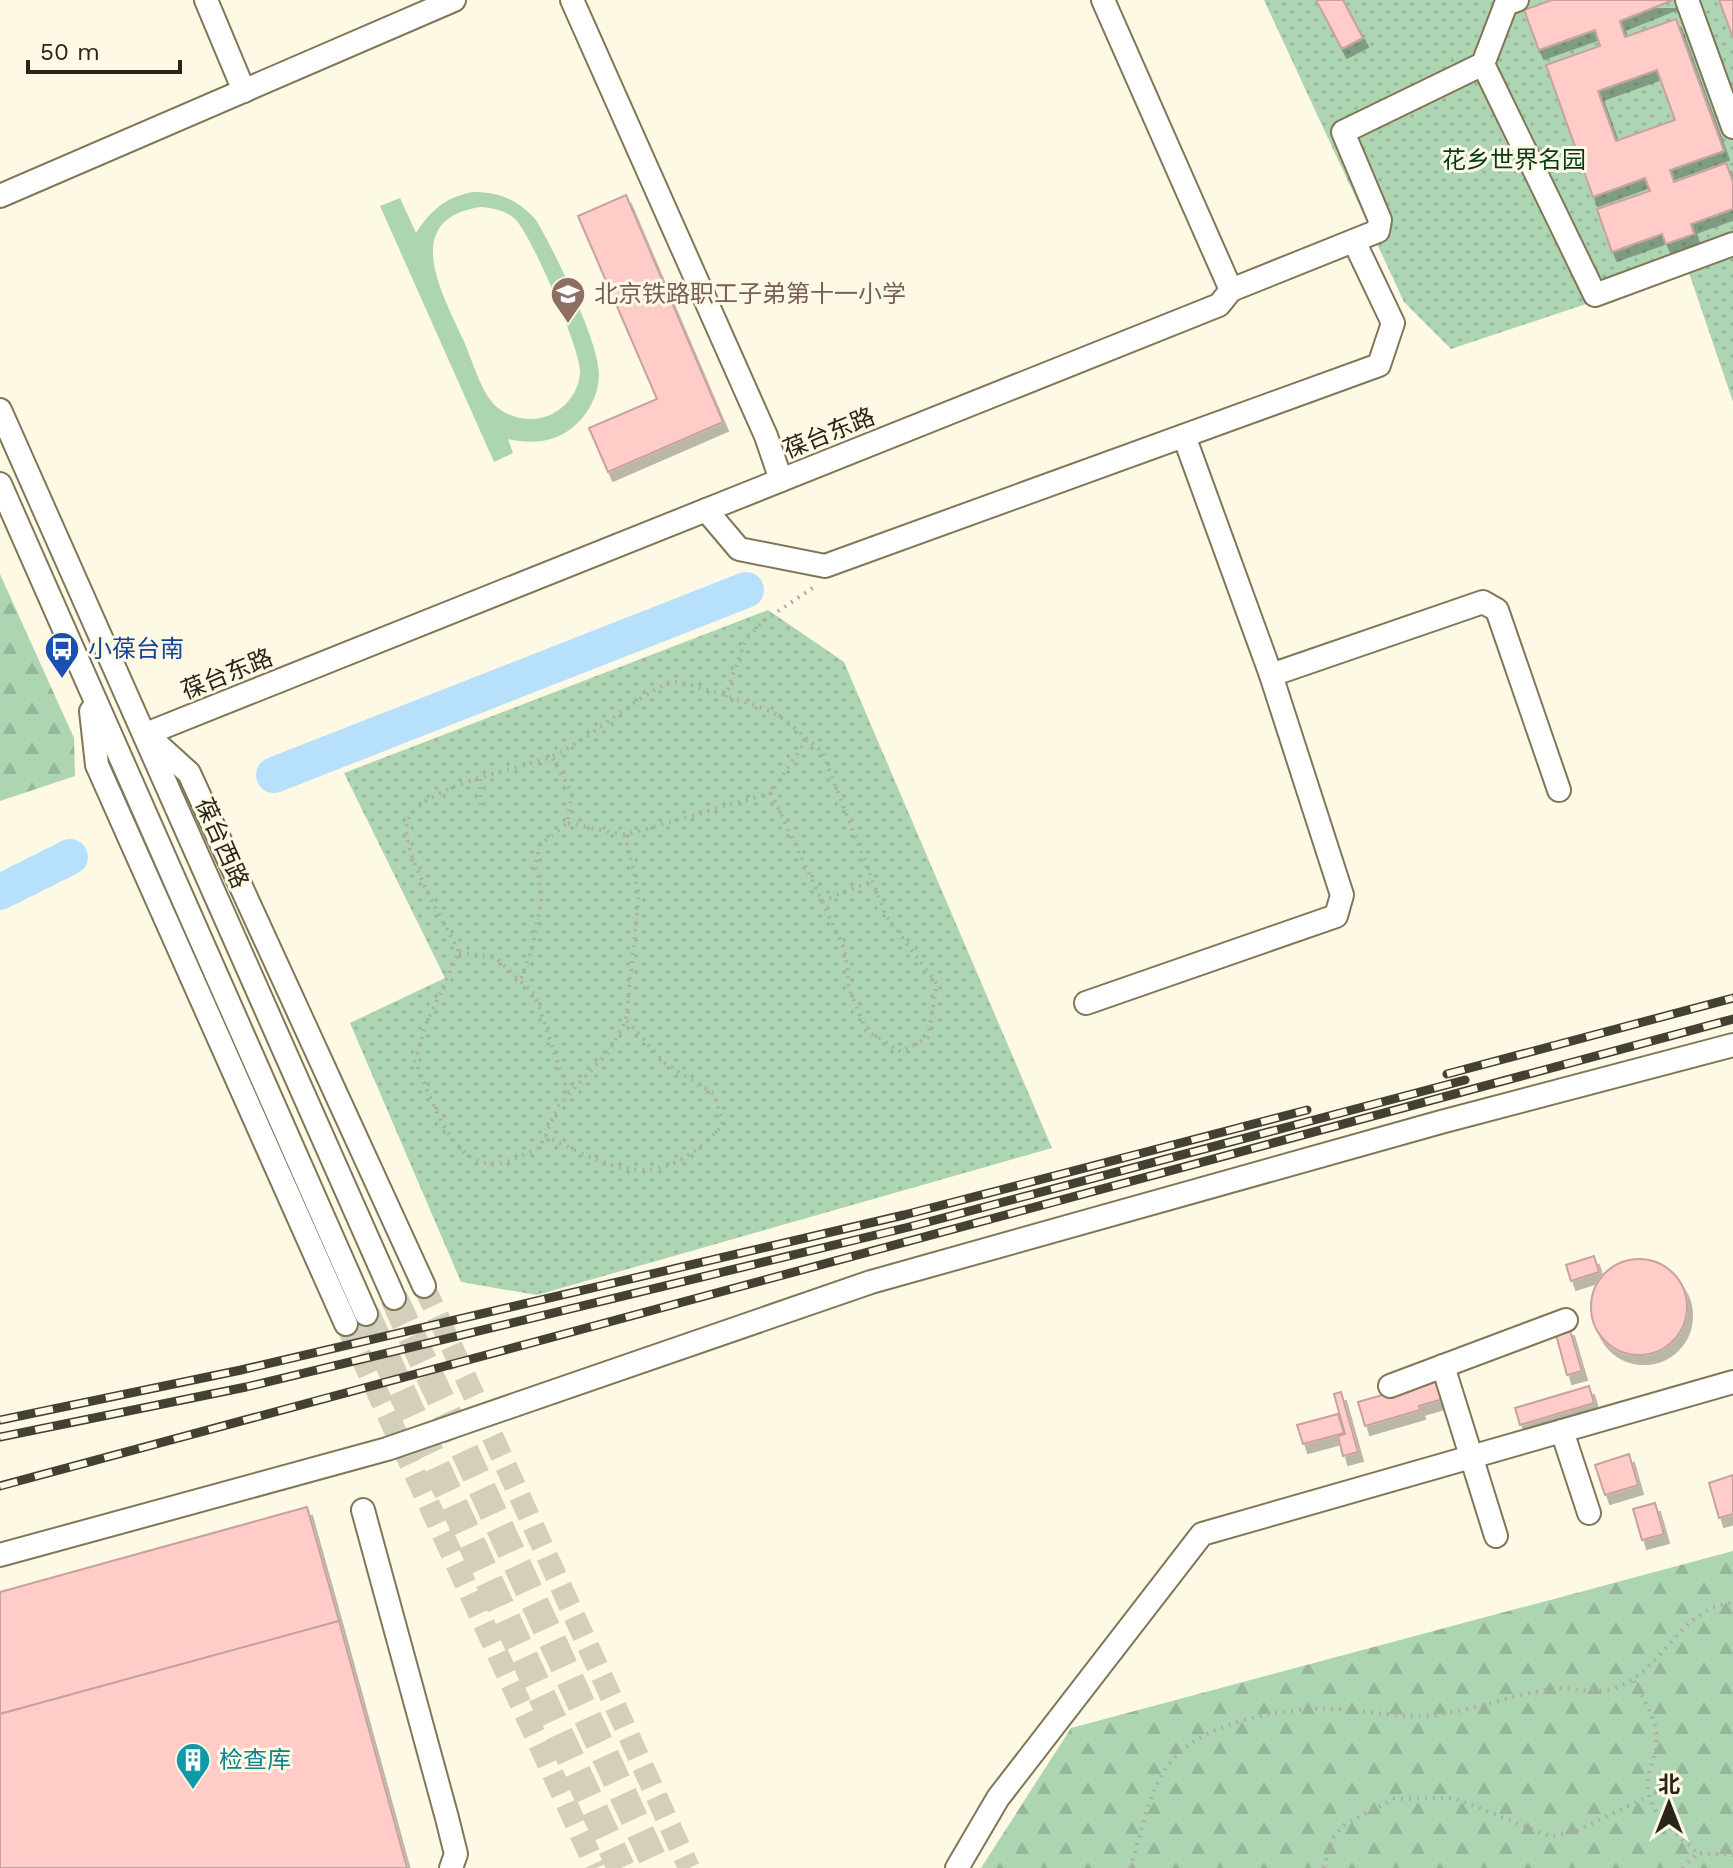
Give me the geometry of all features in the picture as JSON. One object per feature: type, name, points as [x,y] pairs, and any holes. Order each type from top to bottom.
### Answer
[{"type":"street","points":[[206,0],[244,91]]},
{"type":"street","points":[[0,196],[454,0]]},
{"type":"street","points":[[572,0],[766,436],[781,480]]},
{"type":"street","points":[[1103,0],[1231,290]]},
{"type":"street","points":[[706,510],[739,549],[825,566],[1379,365],[1393,323],[1354,241],[1378,231],[1380,220],[1343,132],[1483,64],[1506,4],[1517,0]]},
{"type":"street","points":[[1687,0],[1733,127]]},
{"type":"street","points":[[1483,64],[1595,295],[1733,244]]},
{"type":"street","name":"葆台东路","points":[[146,734],[1219,305],[1231,290],[1354,241]]},
{"type":"street","name":"葆台西路","points":[[0,410],[394,1298]]},
{"type":"street","points":[[1086,1003],[1336,916],[1342,895],[1271,675],[1184,436]]},
{"type":"street","points":[[0,484],[356,1319]]},
{"type":"street","points":[[1271,675],[1483,602],[1497,610],[1559,790]]},
{"type":"street","points":[[146,734],[189,773],[424,1286]]},
{"type":"street","points":[[0,1555],[387,1449],[871,1282],[1441,1122],[1733,1045]]},
{"type":"street","points":[[1390,1386],[1566,1320]]},
{"type":"street","points":[[1443,1366],[1496,1536]]},
{"type":"street","points":[[957,1868],[998,1798],[1202,1534],[1733,1382]]},
{"type":"street","points":[[1562,1431],[1589,1513]]},
{"type":"street","points":[[363,1510],[456,1854],[451,1868]]},
{"type":"path","points":[[725,697],[746,639],[762,622],[823,580]]},
{"type":"path","points":[[459,952],[406,842],[407,821],[418,806],[447,789],[552,757],[586,740],[660,686],[677,682],[773,713],[822,751],[886,916],[937,984],[928,1037],[901,1052],[866,1030],[849,989],[845,950],[771,793]]},
{"type":"path","points":[[567,823],[625,835],[771,793],[807,739]]},
{"type":"path","points":[[521,978],[532,949],[542,896],[535,865],[540,845],[567,823],[572,794],[552,757]]},
{"type":"path","points":[[480,779],[481,810]]},
{"type":"path","points":[[459,952],[426,1024],[415,1061],[450,1141],[477,1161],[503,1164],[540,1147],[568,1093],[610,1050],[626,1020],[639,894],[625,835]]},
{"type":"path","points":[[822,901],[872,881]]},
{"type":"path","points":[[459,952],[496,958],[521,978],[535,995],[568,1093]]},
{"type":"path","points":[[545,1136],[597,1161],[655,1172],[698,1152],[723,1125],[714,1094],[666,1064],[626,1020]]},
{"type":"path","points":[[1130,1868],[1159,1780],[1176,1755],[1228,1723],[1312,1709],[1424,1716],[1471,1710],[1552,1689],[1609,1690],[1634,1681],[1699,1615],[1723,1603],[1733,1603]]},
{"type":"path","points":[[1634,1681],[1652,1715],[1657,1744],[1647,1780],[1649,1796],[1657,1814],[1698,1853],[1733,1855]]},
{"type":"path","points":[[1324,1868],[1331,1840],[1345,1824],[1394,1799],[1454,1798],[1552,1837],[1578,1830],[1649,1796]]},
{"type":"path","points":[[1682,1868],[1698,1853]]},
{"type":"green space","name":"花乡世界名园","points":[[1264,0],[1733,0],[1733,402],[1688,270],[1451,349],[1404,302]]},
{"type":"green space","points":[[473,192],[492,194],[515,202],[536,220],[584,319],[599,374],[592,404],[572,428],[542,441],[508,439],[513,453],[494,462],[380,206],[400,198],[416,233],[440,206],[455,197]],"holes":[[[480,207],[506,213],[522,228],[554,292],[573,342],[580,373],[574,393],[560,409],[545,417],[529,419],[513,416],[492,402],[478,378],[439,284],[434,244],[440,227],[455,215]]]},
{"type":"green space","points":[[0,574],[74,738],[75,776],[0,801]]},
{"type":"green space","points":[[768,610],[844,662],[1052,1148],[537,1295],[461,1282],[350,1023],[445,978],[344,773]]},
{"type":"green space","points":[[1733,1551],[1733,1868],[981,1868],[1071,1728]]},
{"type":"building","points":[[1316,0],[1343,0],[1363,38],[1342,49]]},
{"type":"building","points":[[1552,0],[1673,0],[1620,21],[1625,37],[1676,19],[1724,151],[1670,170],[1674,182],[1726,163],[1733,182],[1733,209],[1691,224],[1694,234],[1666,244],[1662,234],[1612,252],[1597,209],[1650,191],[1645,178],[1593,197],[1546,65],[1600,46],[1595,30],[1539,50],[1524,10]],"holes":[[[1657,70],[1675,120],[1616,141],[1598,91]]]},
{"type":"building","points":[[1719,0],[1733,0],[1733,38]]},
{"type":"building","points":[[626,195],[723,422],[608,472],[589,428],[657,399],[578,216]]},
{"type":"building","points":[[1594,1256],[1599,1272],[1571,1281],[1566,1265]]},
{"type":"building","points":[[1630,1259],[1648,1259],[1666,1267],[1679,1280],[1687,1298],[1684,1326],[1666,1347],[1648,1355],[1630,1355],[1612,1347],[1599,1334],[1591,1316],[1591,1298],[1599,1280],[1612,1267]]},
{"type":"building","points":[[1569,1327],[1582,1371],[1567,1375],[1555,1331]]},
{"type":"building","points":[[1438,1379],[1443,1399],[1419,1406],[1420,1410],[1365,1426],[1358,1402]]},
{"type":"building","points":[[1589,1386],[1594,1403],[1520,1425],[1515,1408]]},
{"type":"building","points":[[1341,1392],[1358,1452],[1343,1456],[1338,1436],[1345,1434],[1334,1394]]},
{"type":"building","points":[[1338,1414],[1344,1433],[1303,1444],[1297,1425]]},
{"type":"building","points":[[1629,1454],[1638,1485],[1605,1495],[1595,1465]]},
{"type":"building","points":[[1733,1475],[1733,1514],[1719,1518],[1709,1483]]},
{"type":"building","points":[[1655,1503],[1664,1534],[1642,1540],[1633,1509]]},
{"type":"building","points":[[307,1507],[339,1621],[0,1714],[0,1592]]},
{"type":"building","name":"检查库","points":[[339,1621],[407,1868],[0,1868],[0,1714]]},
{"type":"waterway","points":[[274,775],[746,590]]},
{"type":"waterway","points":[[0,892],[70,857]]},
{"type":"tunnel","points":[[424,1286],[689,1868]]},
{"type":"tunnel","points":[[394,1298],[657,1868]]},
{"type":"tunnel","points":[[366,1314],[621,1868]]},
{"type":"tunnel","points":[[346,1324],[596,1868]]},
{"type":"railway","points":[[1447,1074],[1733,998]]},
{"type":"railway","points":[[0,1486],[1733,1019]]},
{"type":"railway","points":[[0,1437],[246,1387],[909,1227],[1465,1080]]},
{"type":"railway","points":[[0,1420],[241,1370],[904,1215],[1307,1110]]},
{"type":"place","name":"北京铁路职工子弟第十一小学","points":[[568,325]]},
{"type":"place","name":"小葆台南","points":[[62,680]]},
{"type":"place","name":"检查库","points":[[193,1791]]}]
